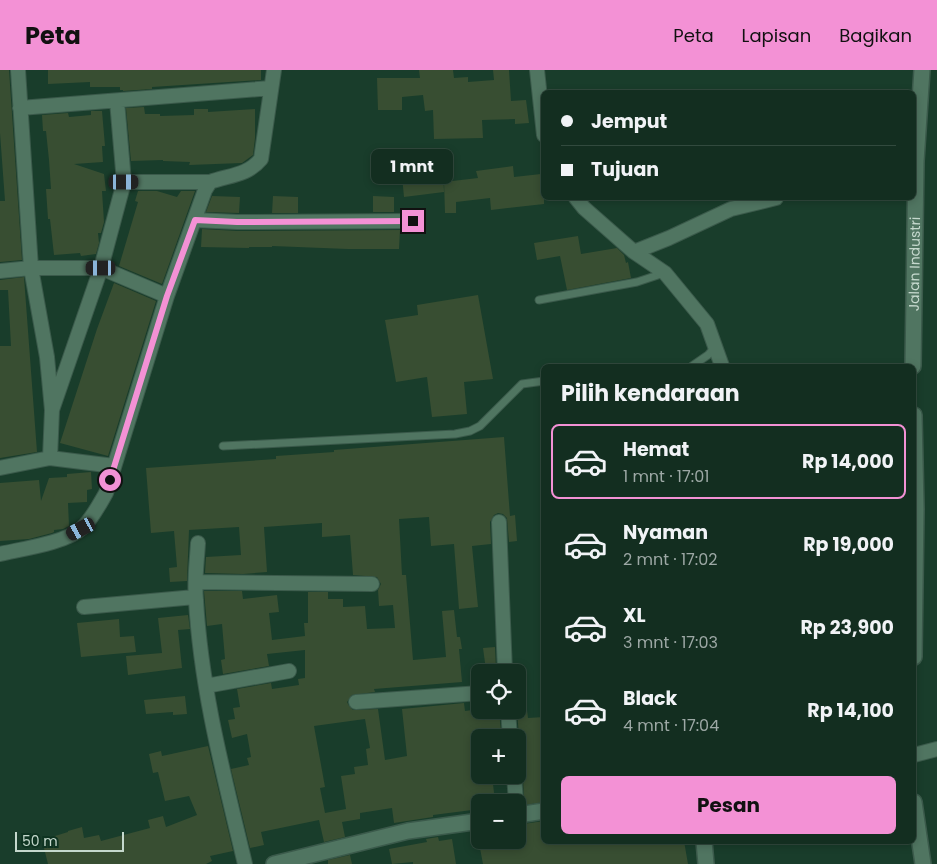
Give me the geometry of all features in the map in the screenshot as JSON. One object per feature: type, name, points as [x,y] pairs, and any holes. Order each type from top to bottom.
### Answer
[{"type":"street","points":[[18,70],[31,268],[47,358],[52,410],[50,458]]},
{"type":"street","points":[[124,182],[210,182],[248,171],[254,167],[261,159],[274,70]]},
{"type":"street","points":[[537,70],[541,107]]},
{"type":"street","name":"Jalan Industri","points":[[916,148],[922,70]]},
{"type":"street","points":[[20,108],[271,88]]},
{"type":"street","points":[[52,410],[101,268],[124,182],[117,101]]},
{"type":"street","points":[[0,554],[60,540],[81,529],[93,515],[106,493],[167,296],[210,182]]},
{"type":"street","points":[[578,200],[584,208],[634,252],[665,273],[706,324],[721,364]]},
{"type":"street","points":[[634,252],[731,209],[768,200]]},
{"type":"street","name":"Jalan Industri","points":[[913,364],[915,200]]},
{"type":"street","points":[[195,220],[237,222],[413,221]]},
{"type":"street","points":[[0,271],[31,268],[101,268],[167,296]]},
{"type":"street","points":[[0,468],[50,458],[114,466]]},
{"type":"street","points":[[499,522],[505,664]]},
{"type":"street","points":[[198,543],[195,597],[201,659],[212,726],[245,864]]},
{"type":"street","points":[[197,582],[372,584]]},
{"type":"street","points":[[84,607],[195,597]]},
{"type":"street","points":[[206,686],[288,672]]},
{"type":"street","points":[[356,702],[471,694]]},
{"type":"street","points":[[916,754],[937,749]]},
{"type":"street","points":[[526,814],[541,811]]},
{"type":"street","points":[[916,816],[923,864]]},
{"type":"street","points":[[274,864],[408,831],[471,822]]},
{"type":"street","points":[[704,844],[706,864]]},
{"type":"lane","points":[[539,300],[637,282],[665,273]]},
{"type":"lane","points":[[695,364],[708,355],[715,347]]},
{"type":"lane","points":[[224,446],[455,434],[470,431],[480,426],[522,384],[541,381]]},
{"type":"building","points":[[0,70],[9,70],[22,260],[0,262],[0,201],[5,201],[0,133]]},
{"type":"building","points":[[48,70],[261,70],[261,80],[152,87],[152,89],[123,91],[120,90],[120,87],[90,87],[90,82],[48,84]]},
{"type":"building","points":[[419,70],[453,70],[454,78],[468,77],[468,82],[494,80],[493,70],[509,70],[511,101],[526,100],[529,123],[515,124],[515,119],[482,120],[483,138],[434,139],[433,110],[425,111],[423,95],[402,97],[402,110],[378,110],[377,78],[420,78]]},
{"type":"building","points":[[144,107],[145,114],[160,114],[160,116],[194,115],[194,109],[208,109],[208,112],[255,109],[253,155],[242,163],[189,165],[190,162],[163,160],[131,161],[126,108]]},
{"type":"building","points":[[91,111],[102,111],[105,146],[102,146],[103,162],[74,164],[104,174],[106,191],[102,191],[104,222],[101,233],[98,233],[99,243],[96,254],[81,256],[80,253],[54,255],[50,219],[48,219],[46,189],[51,189],[49,160],[42,115],[68,113],[69,117],[91,115]]},
{"type":"building","points":[[513,166],[514,177],[541,174],[541,200],[544,200],[544,204],[491,210],[490,198],[456,202],[456,213],[445,213],[444,182],[478,178],[476,171]]},
{"type":"building","points":[[443,170],[444,192],[404,197],[402,176]]},
{"type":"building","points":[[138,191],[157,191],[177,197],[181,191],[195,191],[162,284],[119,266],[138,202],[135,201]]},
{"type":"building","points":[[212,196],[240,197],[239,213],[206,212]]},
{"type":"building","points":[[273,196],[298,197],[298,213],[272,213]]},
{"type":"building","points":[[373,196],[394,197],[394,212],[373,212]]},
{"type":"building","points":[[202,229],[237,231],[400,230],[399,249],[272,246],[249,248],[201,247]]},
{"type":"building","points":[[578,236],[581,254],[617,248],[624,255],[626,263],[628,262],[631,278],[567,290],[560,256],[537,260],[534,243]]},
{"type":"building","points":[[24,277],[37,452],[0,458],[0,346],[11,346],[8,290],[0,290],[0,280]]},
{"type":"building","points":[[114,283],[156,301],[108,456],[60,443]]},
{"type":"building","points":[[478,295],[493,379],[464,382],[467,414],[432,417],[427,377],[396,382],[385,320],[418,315],[417,305]]},
{"type":"building","points":[[504,437],[510,516],[515,515],[517,541],[509,542],[507,518],[503,514],[498,513],[494,515],[490,522],[491,544],[472,546],[478,607],[459,609],[454,544],[431,546],[429,517],[399,519],[402,575],[406,575],[413,660],[446,657],[442,611],[454,610],[457,637],[460,637],[462,649],[459,649],[462,682],[374,689],[375,692],[352,695],[347,702],[353,710],[378,709],[385,760],[407,756],[402,709],[464,703],[465,711],[471,710],[471,719],[500,719],[501,729],[471,729],[471,784],[493,784],[494,794],[471,794],[471,810],[394,823],[392,808],[360,813],[360,819],[342,822],[345,837],[324,842],[319,820],[261,832],[264,845],[250,848],[231,769],[249,765],[247,758],[251,757],[247,734],[232,738],[228,720],[235,719],[233,708],[240,707],[237,689],[271,683],[272,689],[299,685],[298,679],[305,678],[305,650],[267,654],[269,666],[223,674],[221,660],[225,659],[222,624],[207,626],[204,591],[242,591],[243,599],[277,595],[279,612],[269,613],[272,640],[305,636],[304,623],[308,623],[308,592],[328,592],[328,599],[343,599],[343,607],[365,606],[367,629],[395,628],[393,605],[379,606],[378,590],[381,584],[377,577],[353,575],[350,535],[322,537],[322,523],[264,527],[267,572],[243,574],[205,573],[206,557],[241,555],[239,527],[189,530],[187,581],[170,582],[169,568],[177,567],[174,531],[151,533],[146,468],[276,459],[276,456],[334,452],[334,450]],"holes":[[[365,719],[370,748],[366,749],[368,765],[354,767],[355,774],[341,776],[346,809],[325,813],[320,788],[325,787],[314,726]]]},
{"type":"building","points":[[91,472],[92,489],[87,490],[87,502],[68,503],[69,526],[29,539],[0,541],[0,483],[39,480],[41,501],[49,478],[67,477],[67,474]]},
{"type":"building","points":[[188,615],[190,629],[178,630],[182,668],[128,675],[126,656],[162,653],[158,618]]},
{"type":"building","points":[[119,619],[120,637],[134,636],[136,652],[81,657],[77,623]]},
{"type":"building","points":[[495,647],[496,664],[485,664],[483,648]]},
{"type":"building","points":[[185,696],[187,714],[173,715],[173,712],[146,714],[144,700]]},
{"type":"building","points":[[527,710],[528,718],[541,717],[541,802],[526,805],[526,794],[524,794],[523,784],[526,784],[526,729],[518,729],[518,719],[526,719]]},
{"type":"building","points":[[208,746],[233,851],[210,856],[212,861],[206,864],[48,864],[42,840],[68,831],[82,827],[84,838],[99,835],[101,841],[150,828],[148,820],[163,816],[166,827],[197,815],[189,796],[165,801],[158,772],[153,773],[149,754],[161,751],[162,756]]},
{"type":"building","points":[[541,821],[541,844],[685,844],[688,864],[483,864],[480,849],[526,849],[526,824]]},
{"type":"building","points":[[438,837],[439,841],[452,839],[456,864],[413,864],[413,862],[392,864],[389,849],[427,842],[426,839]]},
{"type":"building","points":[[350,855],[352,864],[328,864],[328,860]]},
{"type":"route","points":[[110,480],[167,296],[195,220],[237,222],[413,221]]}]
